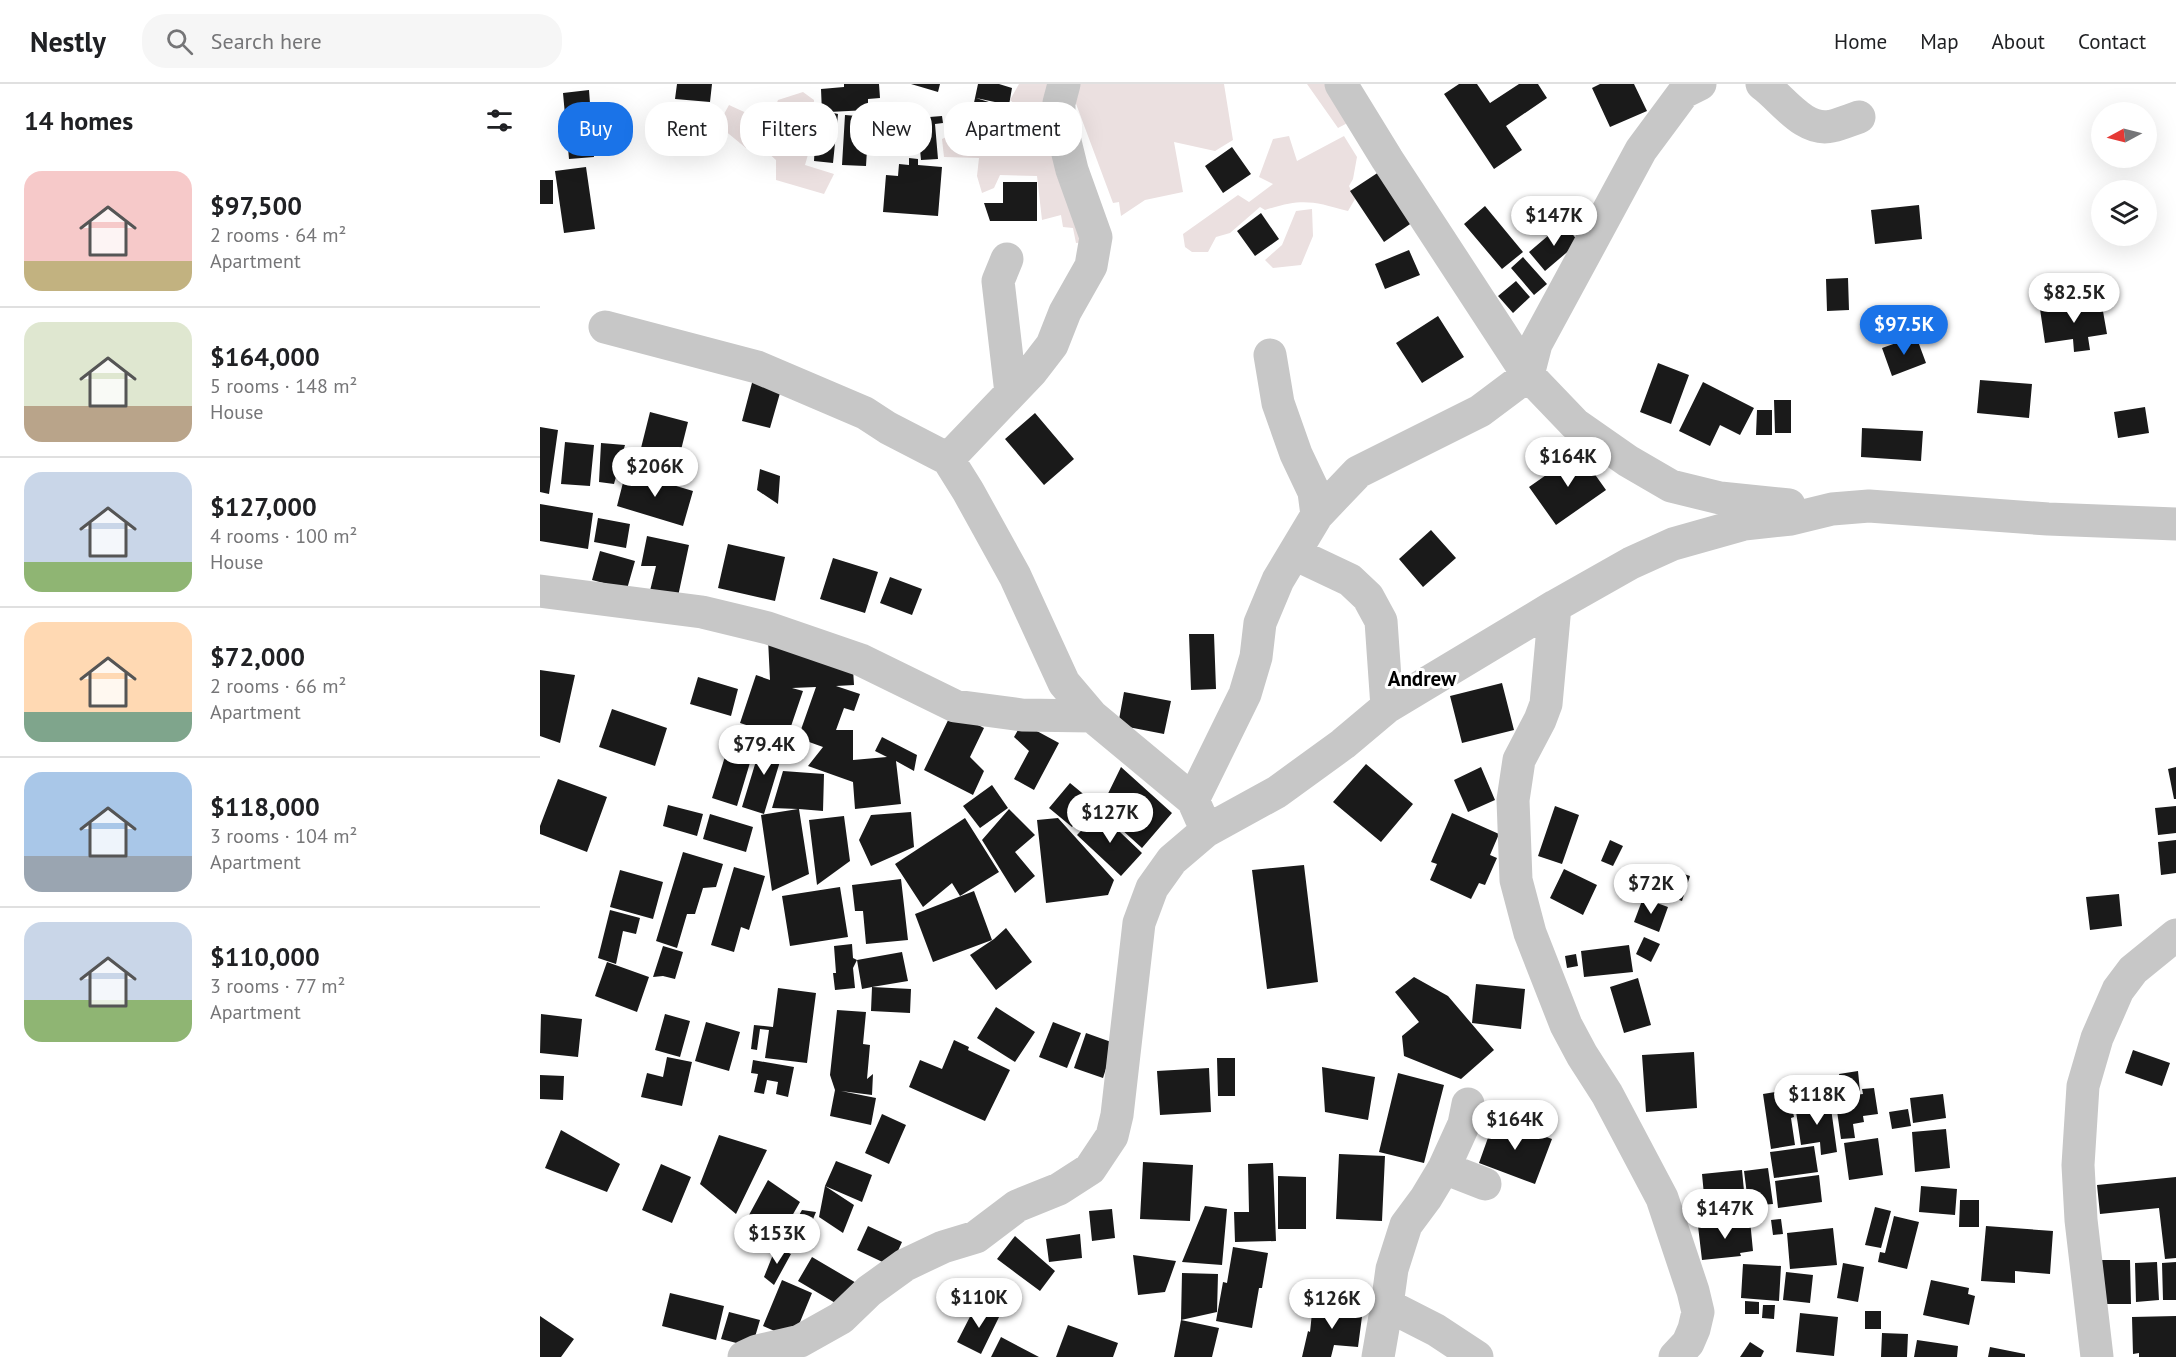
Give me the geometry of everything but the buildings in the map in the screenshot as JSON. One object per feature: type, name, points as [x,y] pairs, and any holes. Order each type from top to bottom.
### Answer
[{"type":"street","points":[[948,459],[1011,393],[1052,345],[1065,312],[1091,266],[1096,237],[1072,170],[1060,123],[1059,103],[1064,84]]},
{"type":"street","points":[[1341,84],[1528,375],[1575,424],[1628,461],[1671,486],[1720,498],[1832,509]]},
{"type":"street","points":[[1762,84],[1810,123],[1830,127],[1859,117]]},
{"type":"street","points":[[1193,800],[1245,694],[1256,657],[1260,623],[1278,580],[1317,515],[1359,472],[1480,411],[1528,375],[1536,344],[1641,150],[1689,87]]},
{"type":"street","points":[[1006,259],[998,281],[1011,393]]},
{"type":"street","points":[[604,327],[757,368],[865,413],[888,428],[948,459],[1015,576],[1064,683],[1092,717],[1193,800],[1206,831]]},
{"type":"street","points":[[1270,355],[1278,403],[1296,454],[1314,492],[1317,515]]},
{"type":"street","points":[[744,1357],[757,1351],[800,1341],[841,1318],[868,1291],[905,1265],[943,1247],[976,1237],[1017,1206],[1059,1189],[1090,1169],[1112,1136],[1118,1115],[1132,969],[1139,923],[1152,888],[1172,860],[1206,831],[1278,792],[1387,707],[1555,606],[1631,563],[1673,544],[1744,524],[1791,519],[1832,509],[1869,506],[2048,519],[2176,524]]},
{"type":"street","points":[[1295,554],[1350,580],[1368,597],[1380,621],[1387,707]]},
{"type":"street","points":[[540,591],[702,612],[768,628],[861,660],[955,706],[1022,715],[1092,717]]},
{"type":"street","points":[[1555,606],[1546,704],[1519,760],[1513,800],[1516,880],[1530,933],[1566,1025],[1607,1094],[1662,1198],[1698,1312],[1695,1329],[1688,1343],[1675,1357]]},
{"type":"street","points":[[2097,1357],[2081,1220],[2078,1165],[2083,1086],[2097,1038],[2118,990],[2133,970],[2176,935]]},
{"type":"street","points":[[1378,1357],[1392,1269],[1406,1225],[1444,1168],[1464,1124],[1468,1104]]},
{"type":"street","points":[[1444,1168],[1485,1184]]},
{"type":"street","points":[[1387,1305],[1436,1330],[1477,1357]]},
{"type":"shaded area","points":[[1019,84],[1060,84],[1063,102],[1012,102],[1010,100]]},
{"type":"shaded area","points":[[1074,84],[1224,84],[1233,140],[1215,151],[1174,142],[1183,192],[1145,200],[1121,216],[1119,202],[1113,203],[1082,120],[1082,102],[1075,102],[1072,93]]},
{"type":"shaded area","points":[[1307,84],[1335,84],[1357,118],[1338,128]]},
{"type":"shaded area","points":[[803,92],[814,102],[777,102]]},
{"type":"shaded area","points":[[729,105],[740,110],[740,143],[728,133]]},
{"type":"shaded area","points":[[1289,136],[1297,161],[1344,136],[1357,157],[1353,179],[1349,186],[1355,199],[1348,211],[1307,202],[1265,210],[1260,207],[1230,233],[1216,237],[1208,252],[1192,252],[1185,247],[1183,234],[1238,195],[1249,202],[1273,184],[1259,177],[1273,139]]},
{"type":"shaded area","points":[[944,138],[944,156],[1071,156],[1085,242],[1076,243],[1073,228],[1063,227],[1061,215],[1042,220],[1037,176],[1000,175],[994,188],[982,193],[977,176],[979,158],[944,157],[942,139]]},
{"type":"shaded area","points":[[772,156],[808,156],[805,165],[834,174],[824,194],[776,180],[776,160]]},
{"type":"shaded area","points":[[1312,209],[1313,236],[1301,265],[1273,268],[1265,260],[1282,245],[1296,211]]},
{"type":"district","name":"Andrew","points":[[1422,679]]}]
